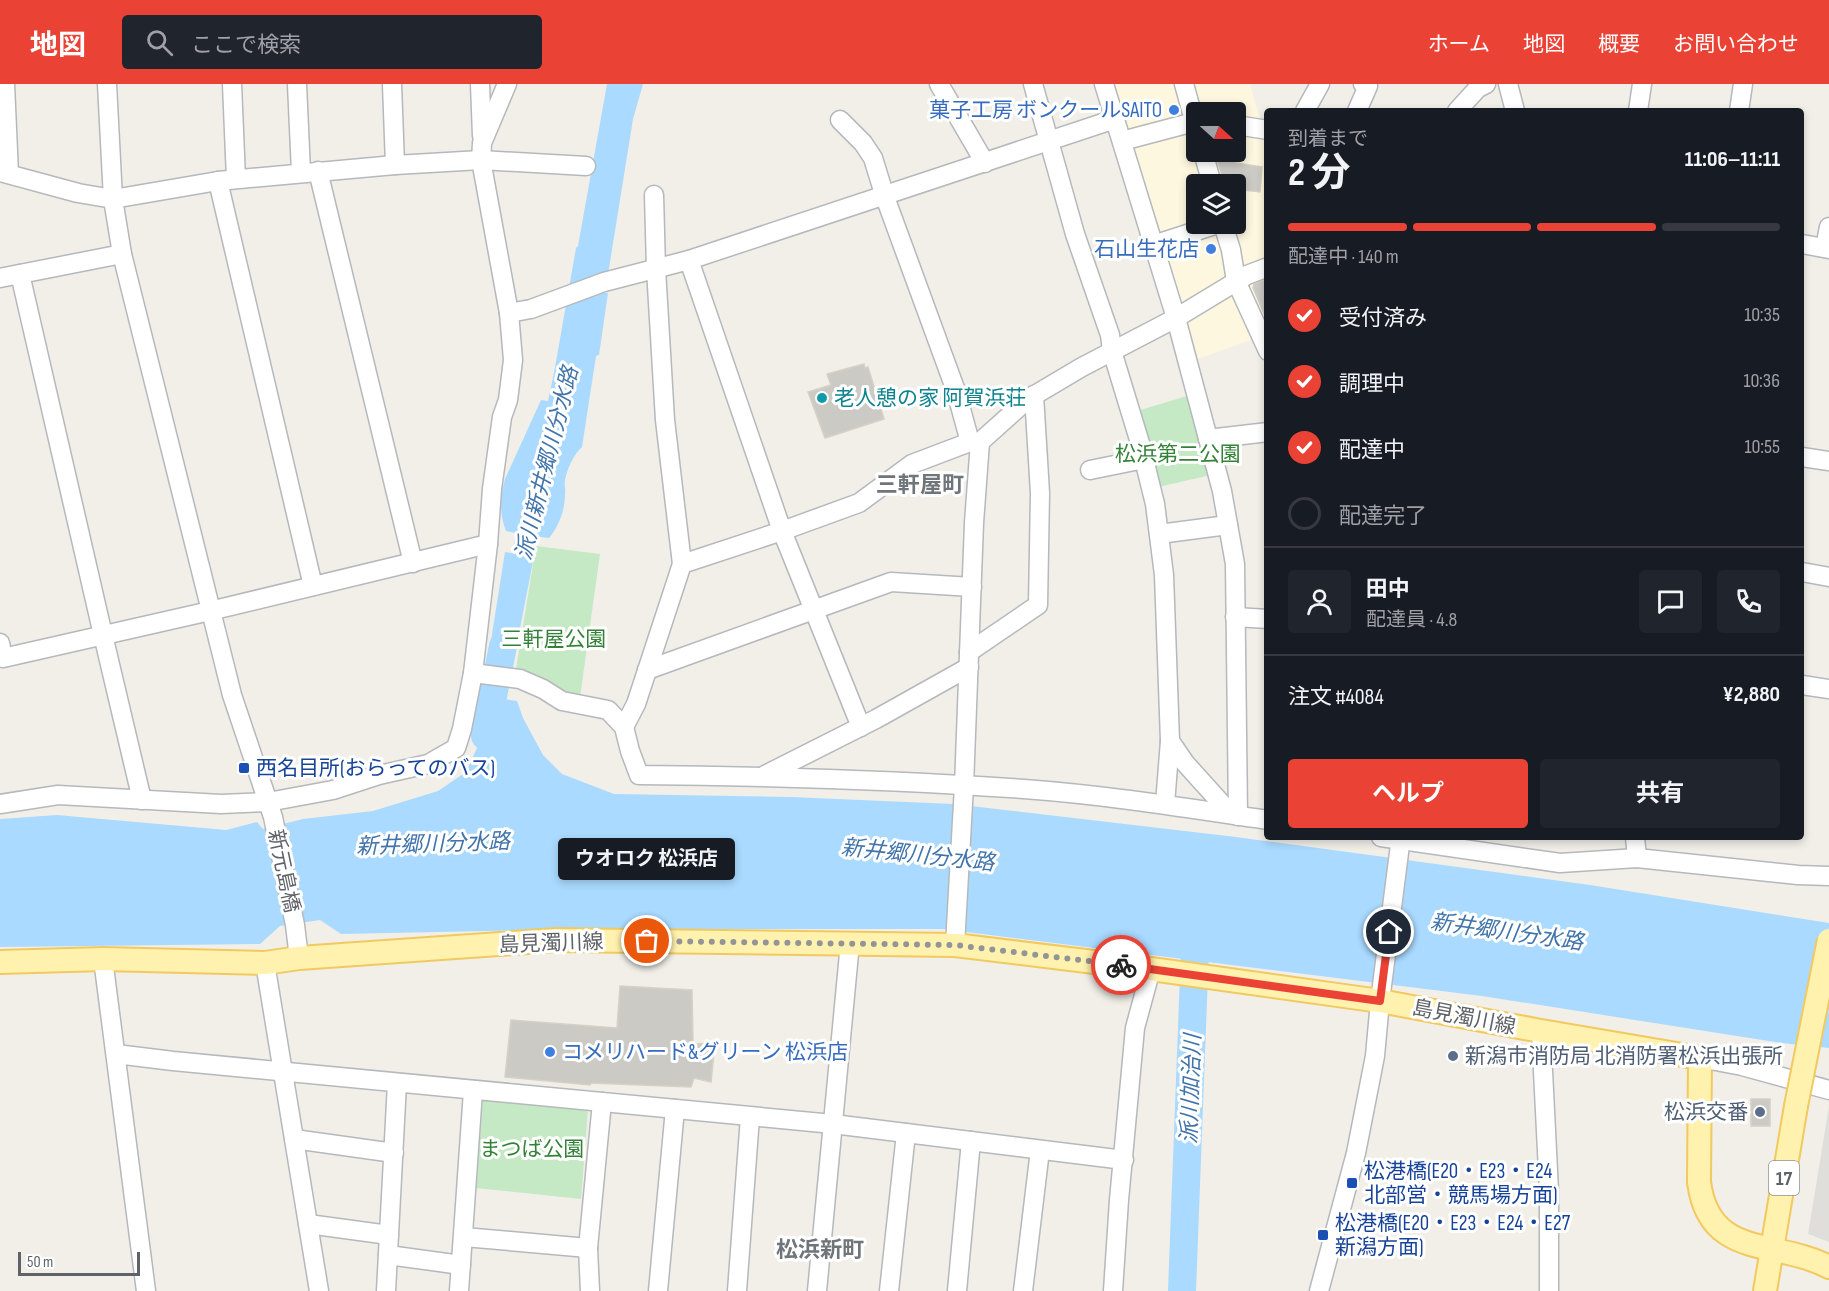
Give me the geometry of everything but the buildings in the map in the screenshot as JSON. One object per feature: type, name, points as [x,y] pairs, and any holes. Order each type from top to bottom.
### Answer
[{"type":"main road","name":"島見濁川線","points":[[0,962],[103,959],[265,963],[299,958],[556,940],[850,943],[956,935],[1151,969],[1380,1001],[1700,1058]]},
{"type":"main road","name":"17","points":[[1765,1291],[1796,1106],[1829,940]]},
{"type":"main road","points":[[1700,1058],[1699,1182],[1704,1207],[1714,1224],[1728,1235],[1771,1250],[1813,1259],[1829,1267]]},
{"type":"street","points":[[5,84],[4,173],[78,193],[113,199],[227,180],[395,165],[482,151],[586,166]]},
{"type":"street","name":"新元島橋","points":[[108,84],[113,199],[123,255],[231,695],[270,810],[295,925],[299,958]]},
{"type":"street","points":[[232,84],[227,180],[313,586]]},
{"type":"street","points":[[297,84],[310,172],[413,563]]},
{"type":"street","points":[[392,84],[395,165]]},
{"type":"street","points":[[0,804],[58,795],[221,804],[270,810],[379,775],[428,764],[456,748],[473,673],[492,489],[500,427],[508,400],[513,360],[509,313],[482,151],[480,84]]},
{"type":"street","points":[[482,151],[507,84]]},
{"type":"street","points":[[939,84],[985,163]]},
{"type":"street","points":[[1033,84],[1075,234],[1110,335],[1112,351],[1155,504],[1164,575],[1170,741],[1166,804]]},
{"type":"street","points":[[1104,84],[1176,318],[1222,491],[1235,564],[1234,815]]},
{"type":"street","points":[[1184,84],[1189,102]]},
{"type":"street","points":[[1307,108],[1320,84]]},
{"type":"street","points":[[1358,108],[1368,86],[1363,84]]},
{"type":"street","points":[[1460,108],[1484,84]]},
{"type":"street","points":[[1508,84],[1514,108]]},
{"type":"street","points":[[1638,108],[1642,84]]},
{"type":"street","points":[[1739,108],[1743,84]]},
{"type":"street","points":[[509,313],[531,309],[604,282],[689,260],[1115,119]]},
{"type":"street","points":[[840,120],[863,143],[873,158],[885,197],[975,442],[972,587],[956,935]]},
{"type":"street","points":[[1246,127],[1264,129]]},
{"type":"street","points":[[1122,141],[1186,128]]},
{"type":"street","points":[[624,727],[636,704],[682,564],[665,420],[654,195]]},
{"type":"street","points":[[1804,244],[1827,249],[1829,227]]},
{"type":"street","points":[[1153,245],[1187,234]]},
{"type":"street","points":[[1226,234],[1236,281],[1261,321]]},
{"type":"street","points":[[0,278],[123,255]]},
{"type":"street","points":[[689,260],[782,531],[861,727]]},
{"type":"street","points":[[682,564],[859,503],[912,464],[975,442],[1034,395],[1176,318],[1236,281],[1264,269]]},
{"type":"street","points":[[20,274],[142,800]]},
{"type":"street","points":[[763,776],[861,727],[969,659],[1038,605],[1040,493],[1034,395]]},
{"type":"street","points":[[1208,439],[1264,432]]},
{"type":"street","points":[[1804,457],[1829,461]]},
{"type":"street","points":[[1090,470],[1144,459]]},
{"type":"street","points":[[1159,534],[1228,525]]},
{"type":"street","points":[[0,644],[3,658],[488,544]]},
{"type":"street","points":[[1804,572],[1829,577]]},
{"type":"street","points":[[647,670],[891,582],[972,587]]},
{"type":"street","points":[[1235,617],[1264,619]]},
{"type":"street","points":[[473,673],[520,680],[562,700],[608,710],[624,727],[639,775],[763,776],[964,793],[1026,789],[1166,804],[1264,819]]},
{"type":"street","points":[[1804,684],[1829,688]]},
{"type":"street","points":[[1170,741],[1185,763],[1234,815]]},
{"type":"street","points":[[1319,1291],[1356,1154],[1376,1056],[1380,1001],[1401,840]]},
{"type":"street","points":[[1426,840],[1477,844],[1560,863],[1637,858],[1798,875],[1829,876]]},
{"type":"street","points":[[1635,840],[1637,858]]},
{"type":"street","points":[[817,1291],[850,943]]},
{"type":"street","points":[[103,959],[146,1291]]},
{"type":"street","points":[[265,963],[319,1291]]},
{"type":"street","points":[[1113,1291],[1135,1028],[1151,969]]},
{"type":"street","points":[[1541,1031],[1549,1191],[1550,1291]]},
{"type":"street","points":[[116,1054],[833,1124],[1124,1160]]},
{"type":"street","points":[[1700,1058],[1742,1066],[1829,1090]]},
{"type":"street","points":[[386,1291],[397,1083]]},
{"type":"street","points":[[459,1291],[473,1090]]},
{"type":"street","points":[[590,1291],[588,1248],[602,1102]]},
{"type":"street","points":[[658,1291],[675,1110]]},
{"type":"street","points":[[737,1291],[750,1117]]},
{"type":"street","points":[[889,1291],[906,1133]]},
{"type":"street","points":[[294,1139],[394,1153]]},
{"type":"street","points":[[957,1291],[971,1141]]},
{"type":"street","points":[[1023,1291],[1040,1150]]},
{"type":"street","points":[[308,1224],[389,1234]]},
{"type":"street","points":[[464,1237],[588,1248]]},
{"type":"street","points":[[388,1255],[461,1265]]},
{"type":"shaded area","points":[[1110,84],[1250,84],[1264,133],[1264,335],[1192,361]]},
{"type":"shaded area","points":[[1829,1106],[1829,1242],[1808,1234]]},
{"type":"green space","name":"松浜第二公園","points":[[1187,396],[1211,475],[1158,487],[1137,411]]},
{"type":"green space","name":"三軒屋公園","points":[[536,546],[600,554],[580,697],[516,669]]},
{"type":"green space","name":"まつば公園","points":[[483,1100],[588,1110],[581,1199],[476,1188]]},
{"type":"water","points":[[607,84],[643,84],[633,119],[605,293],[608,293],[599,355],[596,356],[582,447],[567,471],[564,506],[556,528],[549,538],[531,536],[527,555],[534,556],[512,670],[487,666],[505,552],[512,553],[516,533],[506,531],[502,518],[503,486],[541,400],[548,401]]},
{"type":"water","name":"新井郷川分水路","points":[[487,697],[517,701],[523,718],[543,755],[562,774],[614,794],[791,797],[953,804],[1236,837],[1590,885],[1829,923],[1829,1048],[1782,1043],[1482,996],[942,929],[581,929],[341,934],[320,920],[280,926],[260,944],[0,947],[0,819],[57,815],[226,830],[257,822],[263,829],[303,819],[373,811],[438,791],[466,772],[477,748]]},
{"type":"waterway","name":"派川新井郷川分水路","points":[[485,736],[503,646]]},
{"type":"waterway","name":"派川加治川","points":[[1182,1291],[1196,922]]},
{"type":"way so far","points":[[647,941],[955,945],[1121,965]]},
{"type":"place","name":"菓子工房 ボンクールSAITO","points":[[1174,110]]},
{"type":"place","name":"石山生花店","points":[[1211,249]]},
{"type":"place","name":"老人憩の家 阿賀浜荘","points":[[822,398]]},
{"type":"place","name":"西名目所(おらってのバス)","points":[[244,768]]},
{"type":"place","name":"ウオロク 松浜店","points":[[647,941]]},
{"type":"place","name":"コメリハード&グリーン 松浜店","points":[[550,1052]]},
{"type":"place","name":"新潟市消防局 北消防署松浜出張所","points":[[1453,1056]]},
{"type":"place","name":"松浜交番","points":[[1760,1112]]},
{"type":"place","name":"松港橋(E20・E23・E24 北部営・競馬場方面)","points":[[1352,1183]]},
{"type":"place","name":"松港橋(E20・E23・E24・E27 新潟方面)","points":[[1323,1235]]},
{"type":"district","name":"三軒屋町","points":[[920,484]]},
{"type":"district","name":"松浜新町","points":[[820,1249]]},
{"type":"route","points":[[1121,965],[1380,1001],[1389,932]]}]
